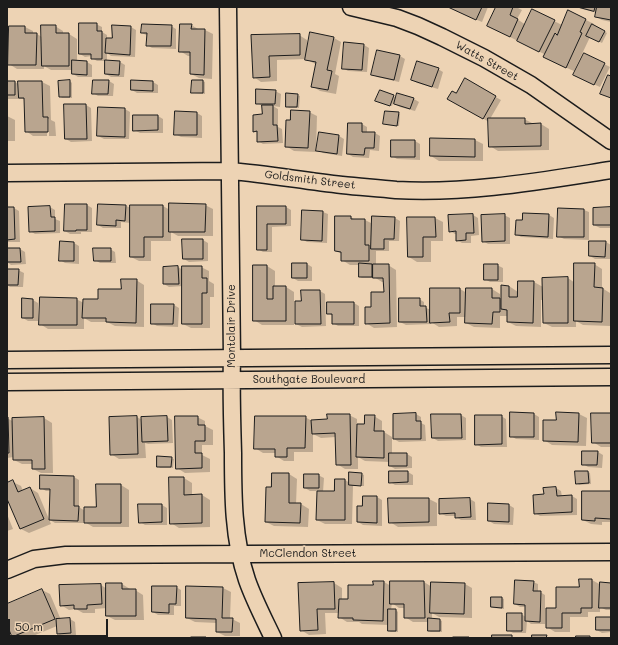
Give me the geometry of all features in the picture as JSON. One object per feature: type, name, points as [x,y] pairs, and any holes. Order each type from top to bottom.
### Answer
[{"type":"street","name":"Montclair Drive","points":[[228,7],[233,499],[240,554],[247,579],[273,638]]},
{"type":"street","name":"Watts Street","points":[[351,7],[397,18],[418,26],[484,58],[531,86],[611,141]]},
{"type":"street","name":"Goldsmith Street","points":[[7,173],[230,171],[342,185],[398,190],[454,190],[512,185],[611,170]]},
{"type":"street","name":"Southgate Boulevard","points":[[7,360],[611,355]]},
{"type":"street","name":"Southgate Boulevard","points":[[7,382],[611,377]]},
{"type":"street","name":"McClendon Street","points":[[7,570],[34,559],[66,555],[611,552]]},
{"type":"building","points":[[482,7],[476,20],[450,8]]},
{"type":"building","points":[[496,7],[513,7],[510,15],[518,19],[510,37],[487,26]]},
{"type":"building","points":[[578,7],[595,7],[594,11]]},
{"type":"building","points":[[597,7],[611,7],[611,20],[595,17]]},
{"type":"building","points":[[532,9],[555,20],[539,52],[517,41]]},
{"type":"building","points":[[568,10],[586,19],[580,32],[582,33],[566,68],[543,57],[555,33],[557,35]]},
{"type":"building","points":[[79,23],[97,23],[97,31],[102,31],[102,59],[91,59],[91,54],[79,54]]},
{"type":"building","points":[[142,24],[172,25],[171,46],[146,46],[147,33],[141,33]]},
{"type":"building","points":[[180,24],[192,24],[191,29],[205,29],[204,75],[190,74],[190,52],[179,52]]},
{"type":"building","points":[[592,24],[605,31],[599,42],[586,36]]},
{"type":"building","points":[[41,25],[56,25],[56,33],[69,33],[69,66],[42,66]]},
{"type":"building","points":[[112,25],[131,26],[130,55],[105,53],[106,38],[112,38]]},
{"type":"building","points":[[9,26],[25,26],[25,33],[37,33],[36,65],[8,65]]},
{"type":"building","points":[[310,32],[334,37],[327,70],[332,71],[328,90],[311,87],[316,62],[305,60]]},
{"type":"building","points":[[300,34],[300,55],[269,56],[270,77],[253,78],[251,35]]},
{"type":"building","points":[[344,42],[364,44],[362,70],[342,69]]},
{"type":"building","points":[[377,50],[400,55],[394,80],[371,75]]},
{"type":"building","points":[[584,53],[605,63],[594,85],[573,75]]},
{"type":"building","points":[[72,60],[87,61],[87,75],[72,74]]},
{"type":"building","points":[[105,60],[120,61],[119,75],[105,74]]},
{"type":"building","points":[[417,61],[439,68],[432,87],[411,80]]},
{"type":"building","points":[[608,75],[611,76],[611,98],[600,94]]},
{"type":"building","points":[[465,78],[496,96],[483,119],[447,99],[452,91],[456,93]]},
{"type":"building","points":[[70,80],[70,97],[59,97],[58,81]]},
{"type":"building","points":[[93,80],[109,80],[108,94],[92,94]]},
{"type":"building","points":[[131,80],[153,81],[153,91],[131,90]]},
{"type":"building","points":[[192,80],[203,80],[203,93],[191,93]]},
{"type":"building","points":[[7,81],[15,81],[15,95],[7,95]]},
{"type":"building","points":[[18,81],[42,81],[43,117],[48,117],[48,132],[25,132],[24,98],[19,98]]},
{"type":"building","points":[[256,89],[276,90],[275,104],[256,104]]},
{"type":"building","points":[[380,90],[394,95],[390,106],[375,101]]},
{"type":"building","points":[[286,93],[298,94],[297,107],[286,107]]},
{"type":"building","points":[[397,93],[414,98],[410,109],[394,104]]},
{"type":"building","points":[[64,104],[86,104],[87,139],[65,139]]},
{"type":"building","points":[[262,105],[273,105],[273,125],[277,125],[278,141],[257,142],[257,131],[253,132],[253,115],[262,114]]},
{"type":"building","points":[[98,107],[125,108],[125,137],[97,136]]},
{"type":"building","points":[[291,110],[310,111],[308,148],[285,147],[286,120],[290,120]]},
{"type":"building","points":[[175,111],[197,112],[197,135],[174,135]]},
{"type":"building","points":[[385,111],[399,112],[397,126],[383,124]]},
{"type":"building","points":[[133,115],[158,115],[158,130],[133,131]]},
{"type":"building","points":[[488,118],[525,118],[525,124],[541,123],[541,146],[489,147]]},
{"type":"building","points":[[348,123],[362,123],[362,132],[375,132],[374,148],[365,148],[364,155],[347,154]]},
{"type":"building","points":[[319,132],[339,135],[337,154],[316,151]]},
{"type":"building","points":[[430,138],[475,139],[475,157],[430,156]]},
{"type":"building","points":[[391,140],[415,140],[415,157],[391,157]]},
{"type":"building","points":[[169,203],[206,204],[205,232],[169,232]]},
{"type":"building","points":[[65,204],[87,204],[87,230],[64,231]]},
{"type":"building","points":[[98,204],[126,205],[125,221],[116,220],[116,226],[97,225]]},
{"type":"building","points":[[130,205],[163,205],[163,237],[144,237],[144,257],[130,257]]},
{"type":"building","points":[[50,206],[51,217],[55,217],[55,231],[29,232],[28,207]]},
{"type":"building","points":[[257,206],[286,206],[286,224],[267,224],[267,250],[257,250]]},
{"type":"building","points":[[7,207],[14,207],[15,239],[7,240]]},
{"type":"building","points":[[611,207],[611,225],[593,225],[593,208]]},
{"type":"building","points":[[558,208],[584,209],[584,237],[557,237]]},
{"type":"building","points":[[302,210],[323,211],[322,241],[301,240]]},
{"type":"building","points":[[523,213],[549,214],[548,237],[515,235],[516,220],[522,220]]},
{"type":"building","points":[[473,214],[474,233],[466,233],[466,240],[456,241],[456,231],[449,232],[448,215]]},
{"type":"building","points":[[505,214],[505,241],[482,242],[481,215]]},
{"type":"building","points":[[335,216],[351,216],[351,219],[365,219],[365,245],[369,245],[369,261],[341,261],[341,252],[335,251]]},
{"type":"building","points":[[372,216],[395,217],[394,239],[384,239],[384,249],[371,249]]},
{"type":"building","points":[[407,217],[435,217],[436,237],[423,237],[423,257],[408,257]]},
{"type":"building","points":[[182,239],[203,239],[203,259],[183,259]]},
{"type":"building","points":[[60,241],[74,242],[74,261],[59,261]]},
{"type":"building","points":[[589,241],[606,241],[605,257],[589,256]]},
{"type":"building","points":[[7,248],[20,248],[21,262],[7,262]]},
{"type":"building","points":[[93,248],[111,248],[111,261],[94,261]]},
{"type":"building","points":[[292,263],[307,263],[307,278],[292,278]]},
{"type":"building","points":[[359,263],[372,264],[372,277],[359,277]]},
{"type":"building","points":[[574,263],[595,263],[594,287],[603,288],[602,322],[574,321]]},
{"type":"building","points":[[373,264],[389,264],[390,323],[365,324],[365,307],[371,307],[371,292],[384,292],[383,278],[373,278]]},
{"type":"building","points":[[484,264],[498,264],[498,280],[484,280]]},
{"type":"building","points":[[253,265],[267,265],[267,299],[273,299],[273,286],[286,286],[286,321],[253,321]]},
{"type":"building","points":[[178,266],[179,284],[163,284],[163,267]]},
{"type":"building","points":[[182,266],[202,266],[202,278],[207,278],[207,293],[202,293],[202,324],[182,324]]},
{"type":"building","points":[[7,269],[19,269],[18,285],[7,285]]},
{"type":"building","points":[[568,277],[568,323],[543,323],[542,278]]},
{"type":"building","points":[[121,279],[137,279],[136,323],[106,322],[106,318],[82,318],[83,299],[98,299],[98,289],[121,289]]},
{"type":"building","points":[[518,281],[534,281],[533,323],[507,322],[507,310],[501,309],[501,285],[509,286],[509,297],[517,297]]},
{"type":"building","points":[[430,288],[460,288],[460,313],[449,313],[450,322],[430,323]]},
{"type":"building","points":[[466,288],[492,288],[492,298],[500,298],[500,312],[493,312],[492,324],[465,323]]},
{"type":"building","points":[[301,290],[320,290],[321,324],[295,324],[295,301],[301,301]]},
{"type":"building","points":[[40,297],[77,298],[77,325],[39,325]]},
{"type":"building","points":[[22,298],[33,299],[33,318],[22,318]]},
{"type":"building","points":[[399,298],[420,298],[420,306],[426,306],[427,322],[399,322]]},
{"type":"building","points":[[327,302],[354,302],[354,324],[332,324],[332,314],[327,314]]},
{"type":"building","points":[[151,304],[174,304],[173,324],[151,324]]},
{"type":"building","points":[[510,412],[534,413],[534,437],[510,437]]},
{"type":"building","points":[[556,412],[579,413],[578,442],[543,441],[543,420],[556,420]]},
{"type":"building","points":[[416,413],[416,421],[421,421],[421,439],[393,439],[393,414]]},
{"type":"building","points":[[591,413],[611,413],[611,443],[592,443]]},
{"type":"building","points":[[327,414],[350,414],[351,465],[336,465],[335,433],[312,434],[311,420],[327,419]]},
{"type":"building","points":[[431,414],[461,414],[462,438],[432,438]]},
{"type":"building","points":[[365,415],[375,415],[374,431],[384,431],[384,458],[356,457],[357,424],[364,424]]},
{"type":"building","points":[[475,415],[502,415],[502,444],[475,445]]},
{"type":"building","points":[[137,416],[138,454],[110,455],[109,417]]},
{"type":"building","points":[[167,416],[168,441],[142,442],[141,417]]},
{"type":"building","points":[[175,416],[198,416],[198,425],[205,425],[205,441],[195,441],[195,453],[202,453],[202,468],[176,469]]},
{"type":"building","points":[[255,416],[306,416],[305,448],[287,448],[287,457],[275,457],[275,449],[254,449]]},
{"type":"building","points":[[8,417],[9,453],[7,453]]},
{"type":"building","points":[[44,417],[45,469],[32,469],[32,460],[13,460],[12,418]]},
{"type":"building","points":[[582,451],[598,451],[597,465],[582,465]]},
{"type":"building","points":[[389,453],[407,453],[407,466],[389,466]]},
{"type":"building","points":[[157,456],[172,457],[171,467],[157,467]]},
{"type":"building","points":[[389,471],[408,471],[408,482],[389,483]]},
{"type":"building","points":[[575,471],[588,471],[589,483],[576,484]]},
{"type":"building","points":[[349,472],[362,473],[361,486],[349,485]]},
{"type":"building","points":[[272,473],[289,473],[289,503],[301,503],[300,523],[265,522],[266,487],[271,487]]},
{"type":"building","points":[[304,474],[319,474],[319,488],[304,488]]},
{"type":"building","points":[[40,475],[74,476],[74,506],[79,506],[78,521],[49,520],[50,489],[40,489]]},
{"type":"building","points":[[169,477],[184,477],[184,495],[202,494],[202,523],[170,524]]},
{"type":"building","points":[[335,479],[345,479],[345,520],[316,520],[317,491],[334,491]]},
{"type":"building","points":[[13,480],[18,492],[30,487],[44,519],[20,529],[7,499],[7,483]]},
{"type":"building","points":[[96,484],[121,484],[121,523],[84,523],[84,507],[96,507]]},
{"type":"building","points":[[556,487],[557,496],[572,495],[572,512],[534,514],[533,495],[544,494],[543,488]]},
{"type":"building","points":[[582,491],[611,491],[611,519],[595,518],[595,521],[582,520]]},
{"type":"building","points":[[363,496],[377,496],[377,523],[357,522],[357,506],[362,506]]},
{"type":"building","points":[[388,498],[429,498],[429,522],[389,523]]},
{"type":"building","points":[[470,498],[471,517],[455,518],[455,513],[439,514],[439,499]]},
{"type":"building","points":[[488,503],[509,504],[509,522],[488,521]]},
{"type":"building","points":[[138,504],[162,504],[162,522],[139,523]]},
{"type":"building","points":[[579,579],[592,579],[592,608],[581,608],[581,613],[562,613],[562,628],[546,628],[546,608],[556,608],[556,587],[579,587]]},
{"type":"building","points":[[515,580],[534,581],[533,591],[541,591],[540,622],[525,621],[525,605],[514,604]]},
{"type":"building","points":[[373,581],[384,581],[383,621],[338,618],[339,599],[348,599],[348,585],[373,585]]},
{"type":"building","points":[[390,581],[424,581],[425,618],[404,618],[404,604],[390,604]]},
{"type":"building","points":[[334,582],[335,609],[317,609],[318,630],[300,631],[298,583]]},
{"type":"building","points":[[431,582],[465,583],[464,614],[430,613]]},
{"type":"building","points":[[600,582],[611,583],[611,608],[599,608]]},
{"type":"building","points":[[106,583],[122,583],[122,589],[136,589],[136,616],[106,616]]},
{"type":"building","points":[[101,584],[102,604],[87,605],[87,609],[74,609],[74,605],[60,606],[59,585]]},
{"type":"building","points":[[152,586],[177,586],[176,604],[169,604],[169,613],[152,612]]},
{"type":"building","points":[[186,586],[223,587],[222,618],[233,618],[232,632],[216,632],[216,619],[186,618]]},
{"type":"building","points":[[42,589],[55,619],[12,637],[7,625],[7,604]]},
{"type":"building","points":[[491,597],[502,597],[502,608],[491,607]]},
{"type":"building","points":[[388,609],[396,609],[396,631],[388,631]]},
{"type":"building","points":[[507,613],[522,613],[522,631],[507,631]]},
{"type":"building","points":[[596,617],[611,617],[611,630],[596,630]]},
{"type":"building","points":[[70,618],[71,633],[57,634],[56,619]]},
{"type":"building","points":[[428,618],[440,619],[440,631],[428,631]]},
{"type":"building","points":[[492,635],[512,635],[512,638],[492,638]]},
{"type":"building","points":[[532,635],[547,635],[546,638],[532,638]]},
{"type":"building","points":[[576,636],[590,636],[590,638],[576,638]]},
{"type":"building","points":[[206,637],[206,638],[191,638]]},
{"type":"building","points":[[469,637],[469,638],[453,638]]}]
